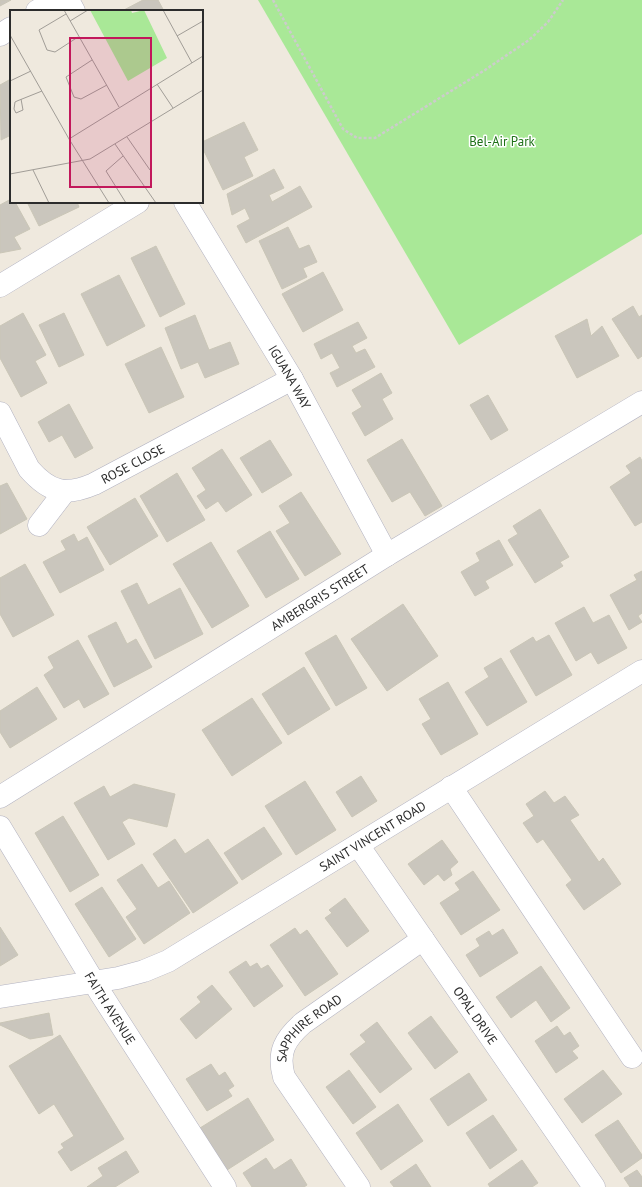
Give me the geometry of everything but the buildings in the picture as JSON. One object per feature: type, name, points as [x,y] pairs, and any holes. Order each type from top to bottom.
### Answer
[{"type":"street","points":[[39,10],[55,0]]},
{"type":"street","points":[[68,0],[73,10]]},
{"type":"street","points":[[0,35],[10,29]]},
{"type":"street","points":[[0,286],[136,203]]},
{"type":"street","name":"IGUANA WAY","points":[[187,203],[292,379],[387,555]]},
{"type":"street","name":"ROSE CLOSE","points":[[0,413],[29,469],[46,485],[58,491],[65,491],[81,489],[94,484],[292,379]]},
{"type":"street","name":"AMBERGRIS STREET","points":[[0,797],[387,555],[642,402]]},
{"type":"street","points":[[39,525],[65,491]]},
{"type":"street","name":"SAINT VINCENT ROAD","points":[[0,997],[132,975],[168,961],[642,671]]},
{"type":"street","points":[[451,787],[632,1057]]},
{"type":"street","name":"FAITH AVENUE","points":[[0,827],[94,982],[225,1187]]},
{"type":"street","name":"OPAL DRIVE","points":[[358,845],[594,1187]]},
{"type":"street","name":"SAPPHIRE ROAD","points":[[359,1187],[284,1077],[281,1058],[283,1049],[293,1032],[303,1023],[423,939]]},
{"type":"path","points":[[273,0],[343,129],[357,138],[375,138],[485,70],[529,40],[548,22],[563,0]]},
{"type":"green space","name":"Bel-Air Park","points":[[258,0],[642,0],[642,234],[459,345]]}]
